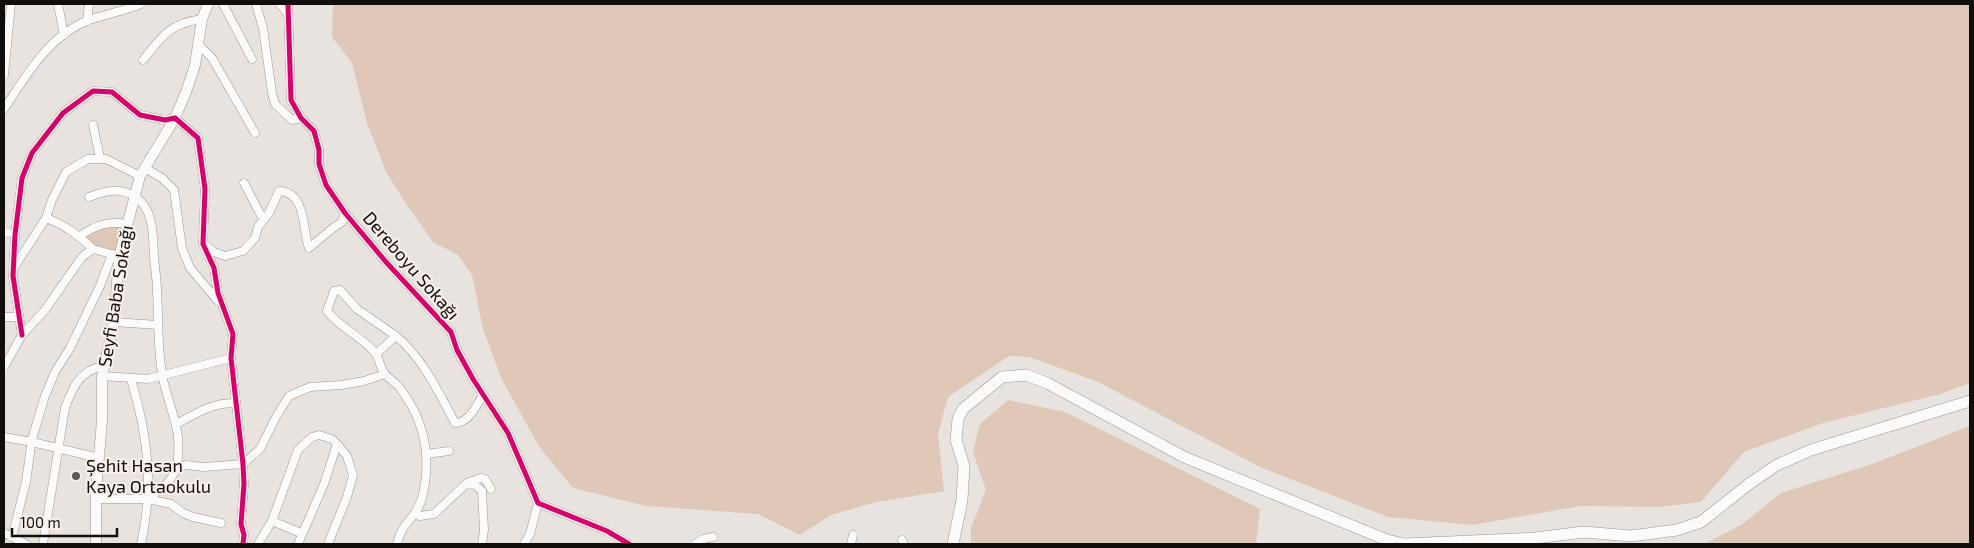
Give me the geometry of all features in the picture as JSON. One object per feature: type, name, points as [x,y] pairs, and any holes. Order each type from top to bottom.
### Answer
[{"type":"main road","points":[[953,544],[962,500],[964,466],[956,440],[958,420],[963,409],[1002,377],[1026,376],[1047,383],[1184,457],[1387,540],[1404,544],[1535,538],[1584,532],[1631,536],[1677,530],[1701,522],[1749,484],[1777,465],[1811,450],[1970,401]]},
{"type":"street","points":[[4,75],[11,4]]},
{"type":"street","points":[[58,4],[64,35]]},
{"type":"street","points":[[87,20],[90,4]]},
{"type":"street","points":[[4,109],[28,74],[55,40],[87,20],[141,4]]},
{"type":"street","name":"Seyfi Baba Sokağı","points":[[96,544],[96,499],[103,371],[114,322],[116,255],[142,172],[175,118],[195,65],[202,19],[208,4]]},
{"type":"street","points":[[223,4],[252,59]]},
{"type":"street","points":[[256,4],[264,28],[267,62],[275,104],[292,120],[302,118]]},
{"type":"street","points":[[280,4],[290,17]]},
{"type":"street","name":"Dereboyu Sokağı","points":[[288,4],[290,17],[291,100],[302,118],[314,131],[319,150],[319,164],[326,185],[345,213],[408,287],[437,315],[451,332],[457,350],[483,395],[503,423],[538,502]]},
{"type":"street","points":[[143,60],[167,31],[189,21],[202,19]]},
{"type":"street","points":[[198,45],[212,58],[256,133]]},
{"type":"street","points":[[22,335],[13,276],[16,226],[22,178],[32,153],[63,113],[93,91],[112,92],[140,115],[165,120],[175,118],[192,131],[198,138],[200,145],[205,189],[204,244],[214,268],[218,293],[233,334],[231,358],[244,484],[243,544]]},
{"type":"street","points":[[93,125],[100,158]]},
{"type":"street","points":[[14,267],[46,218],[52,200],[66,172],[88,159],[106,159],[162,178],[174,190],[182,248],[190,268],[208,287],[224,310]]},
{"type":"street","points":[[244,183],[263,219]]},
{"type":"street","points":[[89,197],[103,191],[123,190],[135,196],[144,206],[152,230],[163,376],[180,442],[176,467],[165,487],[148,499]]},
{"type":"street","points":[[204,244],[214,252],[225,256],[243,251],[255,238],[258,227],[269,213],[279,190],[284,191],[297,201],[304,216],[309,248],[342,222],[345,213]]},
{"type":"street","points":[[12,537],[26,482],[32,442],[45,396],[55,372],[70,348],[116,255],[93,249],[80,236],[63,225],[46,218]]},
{"type":"street","points":[[80,236],[92,227],[100,224],[110,222],[126,224]]},
{"type":"street","points":[[4,367],[22,335],[45,310],[82,257],[93,249]]},
{"type":"street","points":[[398,544],[400,532],[416,512],[422,499],[426,454],[424,432],[415,413],[398,387],[385,374],[376,354],[335,322],[327,311],[334,291],[340,290],[358,309],[404,343],[433,381],[454,423],[466,420],[483,395]]},
{"type":"street","points":[[4,317],[19,317]]},
{"type":"street","points":[[114,322],[158,325]]},
{"type":"street","points":[[376,354],[396,336]]},
{"type":"street","points":[[43,544],[66,408],[72,389],[85,373],[103,371],[131,379],[148,378],[163,376],[231,358]]},
{"type":"street","points":[[176,467],[187,465],[203,467],[243,464],[260,449],[289,396],[310,387],[340,386],[385,374]]},
{"type":"street","points":[[131,379],[141,412],[148,453],[148,499],[141,544]]},
{"type":"street","points":[[176,424],[206,408],[220,403],[236,403]]},
{"type":"street","points":[[258,544],[272,522],[298,450],[312,437],[319,435],[332,439],[337,444],[347,456],[353,475],[347,498],[328,544]]},
{"type":"street","points":[[4,437],[99,458]]},
{"type":"street","points":[[298,544],[324,484],[337,444]]},
{"type":"street","points":[[426,454],[449,451]]},
{"type":"street","points":[[416,512],[420,516],[434,514],[467,483],[481,478],[485,479],[491,489]]},
{"type":"street","points":[[467,483],[475,484],[482,491],[484,530],[484,542],[482,544]]},
{"type":"street","points":[[96,499],[148,499],[171,504],[182,513],[193,517],[221,523]]},
{"type":"street","points":[[524,544],[530,534],[538,502],[607,531],[630,544]]},
{"type":"street","points":[[272,522],[302,533]]},
{"type":"street","points":[[4,533],[26,544]]},
{"type":"street","points":[[851,544],[853,534]]},
{"type":"street","points":[[695,544],[703,539],[713,537]]},
{"type":"shaded area","points":[[333,4],[1970,4],[1970,383],[1941,394],[1823,423],[1744,452],[1701,502],[1659,507],[1580,506],[1473,525],[1388,517],[1262,468],[1096,381],[1029,357],[1009,356],[948,397],[938,434],[944,491],[876,502],[831,515],[800,535],[758,514],[646,506],[573,488],[540,448],[502,380],[483,329],[472,275],[458,255],[433,242],[386,172],[367,123],[352,63],[332,37]]},
{"type":"shaded area","points":[[111,226],[120,229],[120,239],[115,251],[98,247],[85,237],[92,231]]},
{"type":"shaded area","points":[[1008,400],[1065,412],[1260,509],[1256,544],[971,544],[971,528],[986,490],[973,452],[980,424]]},
{"type":"shaded area","points":[[1970,426],[1970,544],[1704,544],[1741,525],[1781,493],[1872,464]]},
{"type":"cycle path","points":[[288,4],[291,100],[301,118],[314,131],[319,150],[319,164],[326,185],[345,213],[386,262],[451,332],[457,350],[473,379],[508,433],[538,503],[607,531],[629,544]]},
{"type":"cycle path","points":[[22,335],[13,276],[15,235],[22,178],[32,153],[63,113],[93,91],[112,92],[140,115],[165,120],[175,118],[198,138],[205,189],[203,244],[214,268],[218,293],[233,334],[231,358],[244,484],[241,524],[244,535],[243,544]]},
{"type":"place","name":"Şehit Hasan Kaya Ortaokulu","points":[[76,476]]}]
